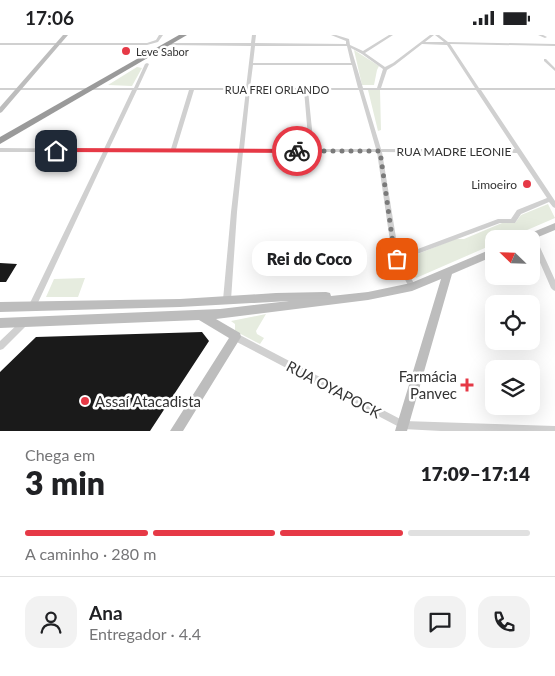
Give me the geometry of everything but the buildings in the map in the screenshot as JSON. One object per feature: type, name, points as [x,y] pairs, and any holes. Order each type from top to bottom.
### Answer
[{"type":"highway","points":[[0,133],[173,35]]},
{"type":"highway","points":[[0,141],[184,35]]},
{"type":"main road","points":[[0,111],[19,89]]},
{"type":"main road","points":[[540,232],[555,226]]},
{"type":"main road","points":[[0,323],[201,315],[382,294],[412,287],[485,256]]},
{"type":"main road","points":[[402,428],[448,271]]},
{"type":"main road","points":[[0,307],[316,296],[352,298]]},
{"type":"main road","points":[[176,431],[236,337]]},
{"type":"street","points":[[19,89],[66,35]]},
{"type":"street","points":[[0,44],[145,44],[155,42],[161,35]]},
{"type":"street","points":[[228,300],[234,212],[254,35]]},
{"type":"street","points":[[333,35],[348,43],[385,69]]},
{"type":"street","points":[[168,44],[348,43],[356,35]]},
{"type":"street","points":[[363,53],[391,35]]},
{"type":"street","points":[[379,89],[385,69],[432,35]]},
{"type":"street","points":[[437,35],[448,44],[555,206]]},
{"type":"street","points":[[540,35],[545,37]]},
{"type":"street","points":[[348,43],[380,151],[394,251],[412,287]]},
{"type":"street","points":[[422,43],[555,45]]},
{"type":"street","points":[[545,60],[555,70]]},
{"type":"street","points":[[32,307],[147,64]]},
{"type":"street","points":[[251,64],[353,64]]},
{"type":"street","name":"RUA FREI ORLANDO","points":[[0,89],[555,89]]},
{"type":"street","points":[[173,151],[192,89]]},
{"type":"street","points":[[306,89],[312,151]]},
{"type":"street","name":"RUA MADRE LEONIE","points":[[0,150],[519,151]]},
{"type":"street","points":[[397,259],[500,221],[513,221],[519,212],[551,199]]},
{"type":"street","points":[[540,260],[555,288]]},
{"type":"street","points":[[201,315],[236,337]]},
{"type":"street","points":[[0,346],[25,322]]},
{"type":"street","name":"RUA OYAPOCK","points":[[236,337],[402,428],[555,431]]},
{"type":"shaded area","points":[[354,50],[379,66],[374,85],[362,85]]},
{"type":"shaded area","points":[[137,67],[142,68],[132,86],[108,85]]},
{"type":"shaded area","points":[[368,90],[380,90],[381,130],[378,131]]},
{"type":"shaded area","points":[[548,204],[555,218],[527,230],[485,230],[502,223],[515,223],[521,215]]},
{"type":"shaded area","points":[[485,230],[485,248],[416,278],[403,260],[455,239],[464,239]]},
{"type":"shaded area","points":[[85,278],[78,297],[46,297],[54,279]]},
{"type":"shaded area","points":[[266,314],[256,331],[257,334],[264,338],[260,344],[235,331],[235,324],[231,321]]},
{"type":"way so far","points":[[297,151],[380,151],[394,251],[397,259]]},
{"type":"place","name":"Leve Sabor","points":[[126,51]]},
{"type":"place","name":"Limoeiro","points":[[527,184]]},
{"type":"place","name":"Rei do Coco","points":[[397,259]]},
{"type":"place","name":"Farmácia Panvec","points":[[467,385]]},
{"type":"place","name":"Assaí Atacadista","points":[[85,401]]},
{"type":"route","points":[[56,151],[297,151]]}]
